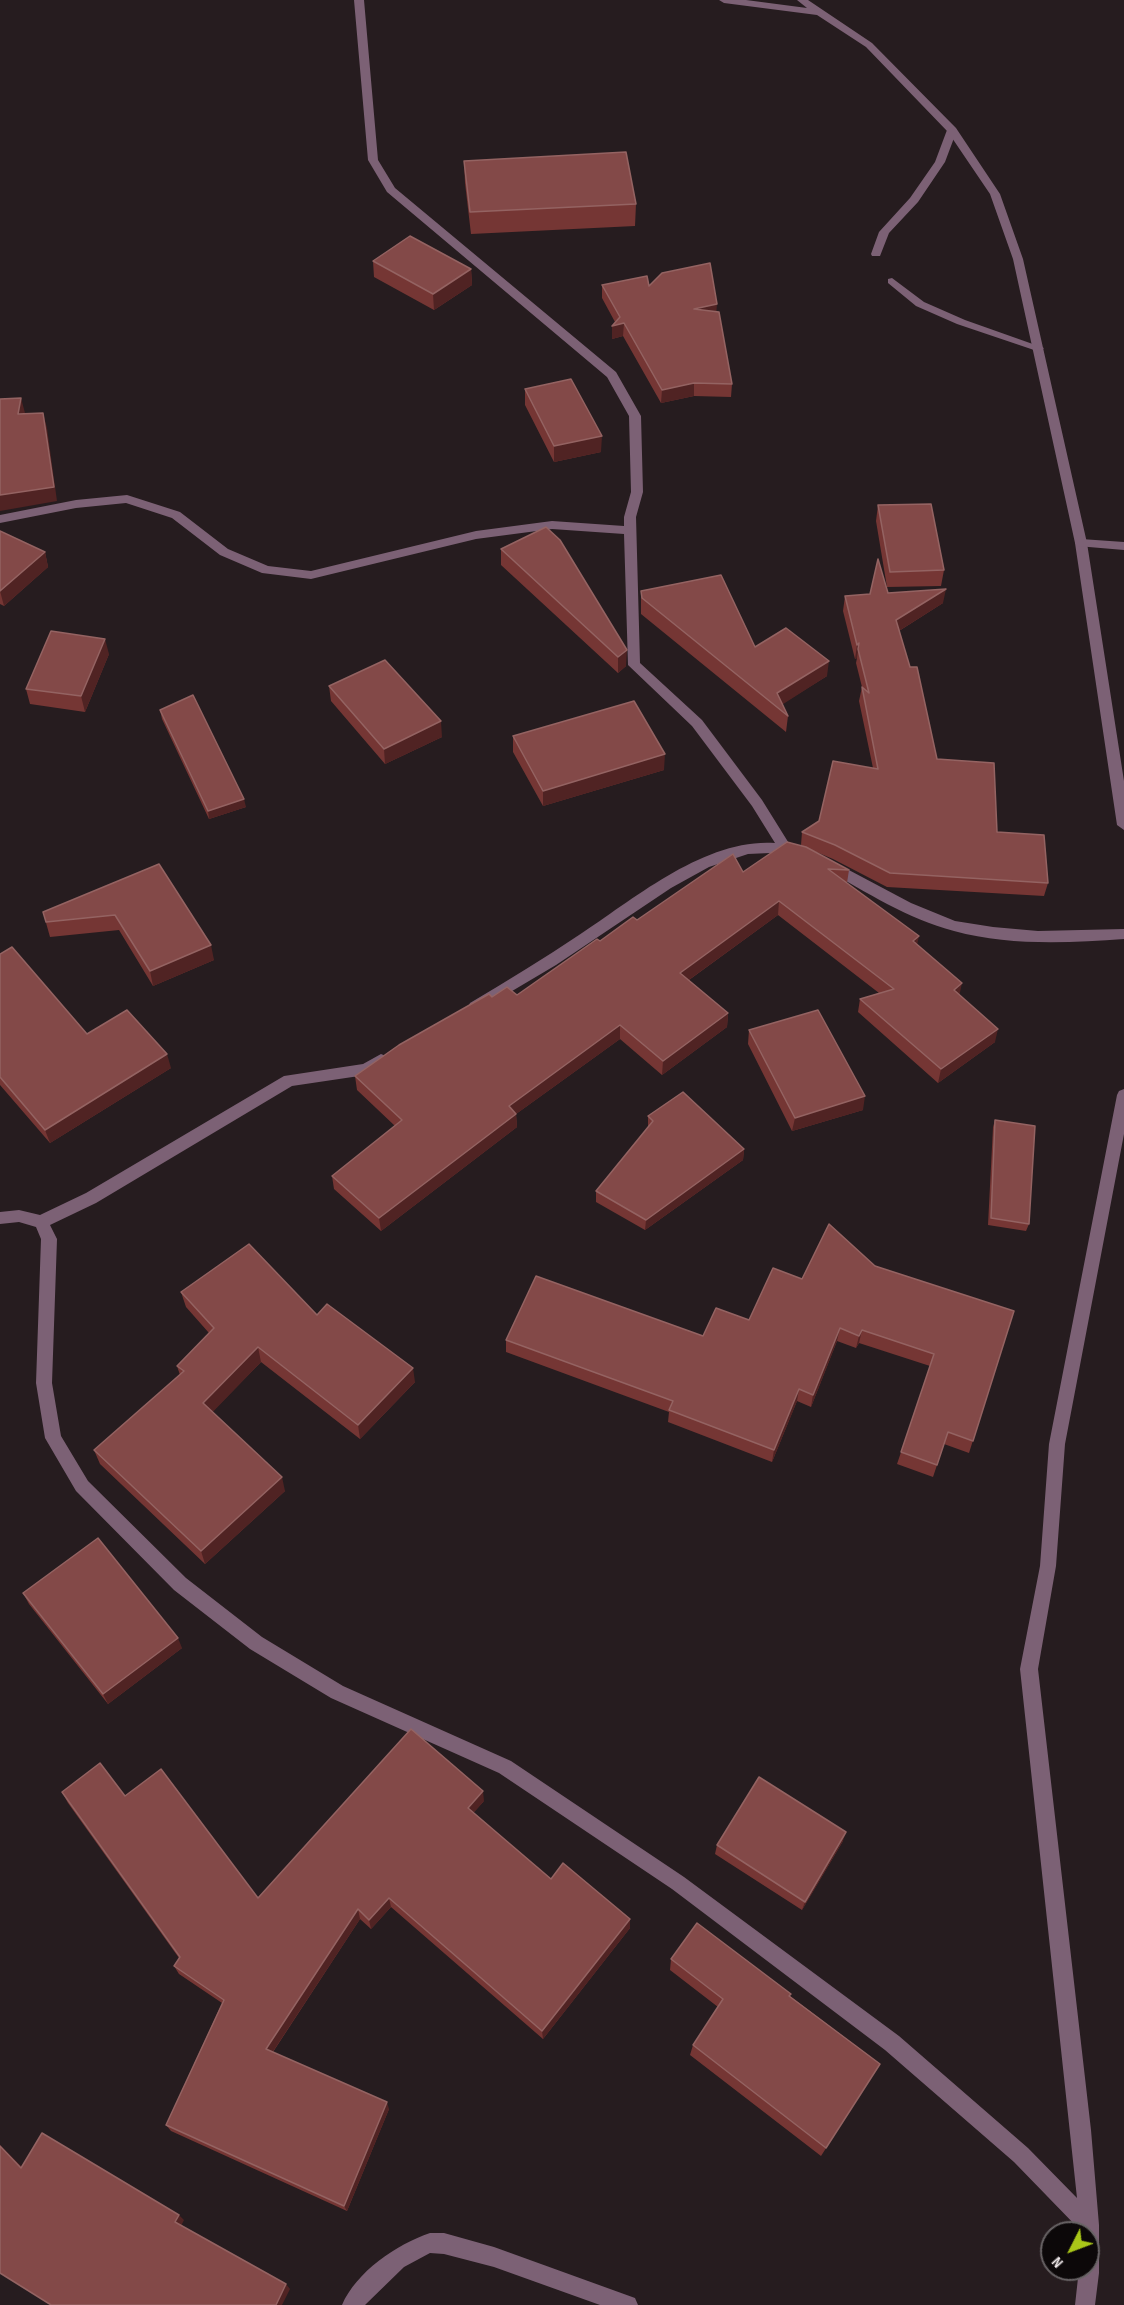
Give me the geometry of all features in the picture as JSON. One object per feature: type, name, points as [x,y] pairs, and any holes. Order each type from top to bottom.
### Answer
[{"type":"street","points":[[359,0],[373,160],[391,190],[612,375],[635,416],[637,492],[630,517],[634,665],[697,723],[757,803],[785,849]]},
{"type":"street","points":[[724,0],[824,13]]},
{"type":"street","points":[[802,0],[869,45],[952,130],[995,194],[1018,260],[1081,543],[1124,825]]},
{"type":"street","points":[[876,254],[884,232],[914,200],[940,162],[952,130]]},
{"type":"street","points":[[892,281],[920,304],[961,322],[1038,348]]},
{"type":"street","points":[[0,519],[76,504],[127,499],[176,515],[224,552],[266,570],[311,575],[476,535],[552,525],[631,530]]},
{"type":"street","points":[[1081,543],[1124,546]]},
{"type":"street","points":[[465,1012],[525,978],[660,888],[743,849],[785,849],[814,857],[882,894],[954,926],[999,933],[1096,936],[1124,934]]},
{"type":"street","points":[[0,1218],[19,1216],[41,1222],[91,1198],[290,1080],[366,1070],[395,1052]]},
{"type":"street","points":[[1089,2221],[1081,2130],[1029,1669],[1048,1566],[1057,1444],[1124,1095]]},
{"type":"street","points":[[41,1222],[49,1239],[44,1383],[53,1438],[82,1486],[180,1584],[256,1643],[337,1692],[505,1767],[678,1883],[892,2043],[1021,2155],[1086,2221]]},
{"type":"street","points":[[352,2305],[366,2288],[394,2262],[413,2248],[433,2242],[463,2247],[628,2305]]},
{"type":"street","points":[[1085,2305],[1088,2281]]},
{"type":"building","points":[[626,152],[636,204],[470,212],[464,161]]},
{"type":"building","points":[[410,236],[471,269],[433,294],[373,261]]},
{"type":"building","points":[[710,263],[717,304],[694,309],[719,312],[732,384],[694,383],[662,390],[624,323],[612,326],[620,317],[602,285],[647,276],[649,286],[662,273]]},
{"type":"building","points":[[571,379],[602,436],[554,446],[525,389]]},
{"type":"building","points":[[21,398],[18,414],[43,413],[54,487],[0,495],[0,399]]},
{"type":"building","points":[[931,504],[944,570],[890,572],[878,505]]},
{"type":"building","points":[[546,527],[560,540],[627,650],[618,657],[501,549]]},
{"type":"building","points":[[0,531],[45,552],[0,591]]},
{"type":"building","points":[[878,559],[888,593],[946,589],[896,620],[910,667],[917,667],[937,759],[994,763],[997,832],[1044,835],[1048,883],[890,873],[835,845],[802,832],[819,821],[833,761],[878,769],[862,687],[869,693],[858,649],[859,643],[857,645],[845,596],[870,594]]},
{"type":"building","points":[[721,575],[755,647],[786,628],[829,661],[777,693],[788,716],[642,598],[641,591]]},
{"type":"building","points":[[51,631],[105,639],[81,696],[26,689]]},
{"type":"building","points":[[385,660],[441,721],[384,749],[329,686]]},
{"type":"building","points":[[193,695],[244,799],[208,811],[160,710]]},
{"type":"building","points":[[634,701],[665,754],[543,791],[513,736]]},
{"type":"building","points":[[787,842],[806,847],[849,870],[828,869],[919,936],[913,941],[962,983],[954,990],[998,1029],[941,1069],[860,999],[894,989],[779,901],[680,973],[728,1013],[663,1061],[620,1025],[509,1106],[516,1114],[379,1218],[332,1176],[402,1120],[355,1076],[399,1045],[489,994],[492,997],[507,987],[517,995],[597,939],[600,941],[633,917],[637,920],[733,854],[743,872]]},
{"type":"building","points":[[159,864],[211,945],[150,971],[115,915],[46,922],[43,912]]},
{"type":"building","points":[[12,947],[87,1034],[127,1010],[167,1054],[45,1130],[0,1077],[0,954]]},
{"type":"building","points":[[818,1010],[865,1096],[795,1118],[749,1030]]},
{"type":"building","points":[[683,1092],[744,1149],[646,1220],[596,1191],[653,1121],[648,1116]]},
{"type":"building","points":[[995,1120],[1035,1126],[1029,1224],[991,1218]]},
{"type":"building","points":[[829,1224],[875,1266],[1014,1311],[973,1441],[948,1432],[937,1465],[901,1452],[934,1354],[862,1330],[859,1336],[840,1328],[813,1395],[799,1389],[774,1450],[669,1410],[673,1401],[506,1340],[536,1276],[703,1336],[716,1308],[749,1320],[773,1268],[802,1279]]},
{"type":"building","points":[[249,1244],[317,1315],[327,1304],[413,1368],[358,1425],[258,1347],[203,1403],[282,1477],[201,1551],[94,1450],[184,1371],[177,1366],[214,1328],[181,1292]]},
{"type":"building","points":[[98,1538],[178,1638],[103,1694],[23,1593]]},
{"type":"building","points":[[411,1729],[483,1791],[468,1808],[551,1879],[563,1863],[630,1919],[542,2031],[389,1898],[369,1920],[358,1909],[266,2049],[387,2102],[344,2206],[166,2125],[224,2000],[174,1966],[180,1957],[62,1792],[100,1763],[125,1796],[161,1769],[258,1898]]},
{"type":"building","points":[[759,1777],[846,1832],[805,1902],[717,1845]]},
{"type":"building","points":[[697,1923],[880,2064],[826,2148],[693,2045],[723,1999],[671,1959]]},
{"type":"building","points":[[42,2133],[179,2215],[175,2222],[286,2284],[276,2305],[51,2305],[0,2273],[0,2146],[21,2168]]}]
